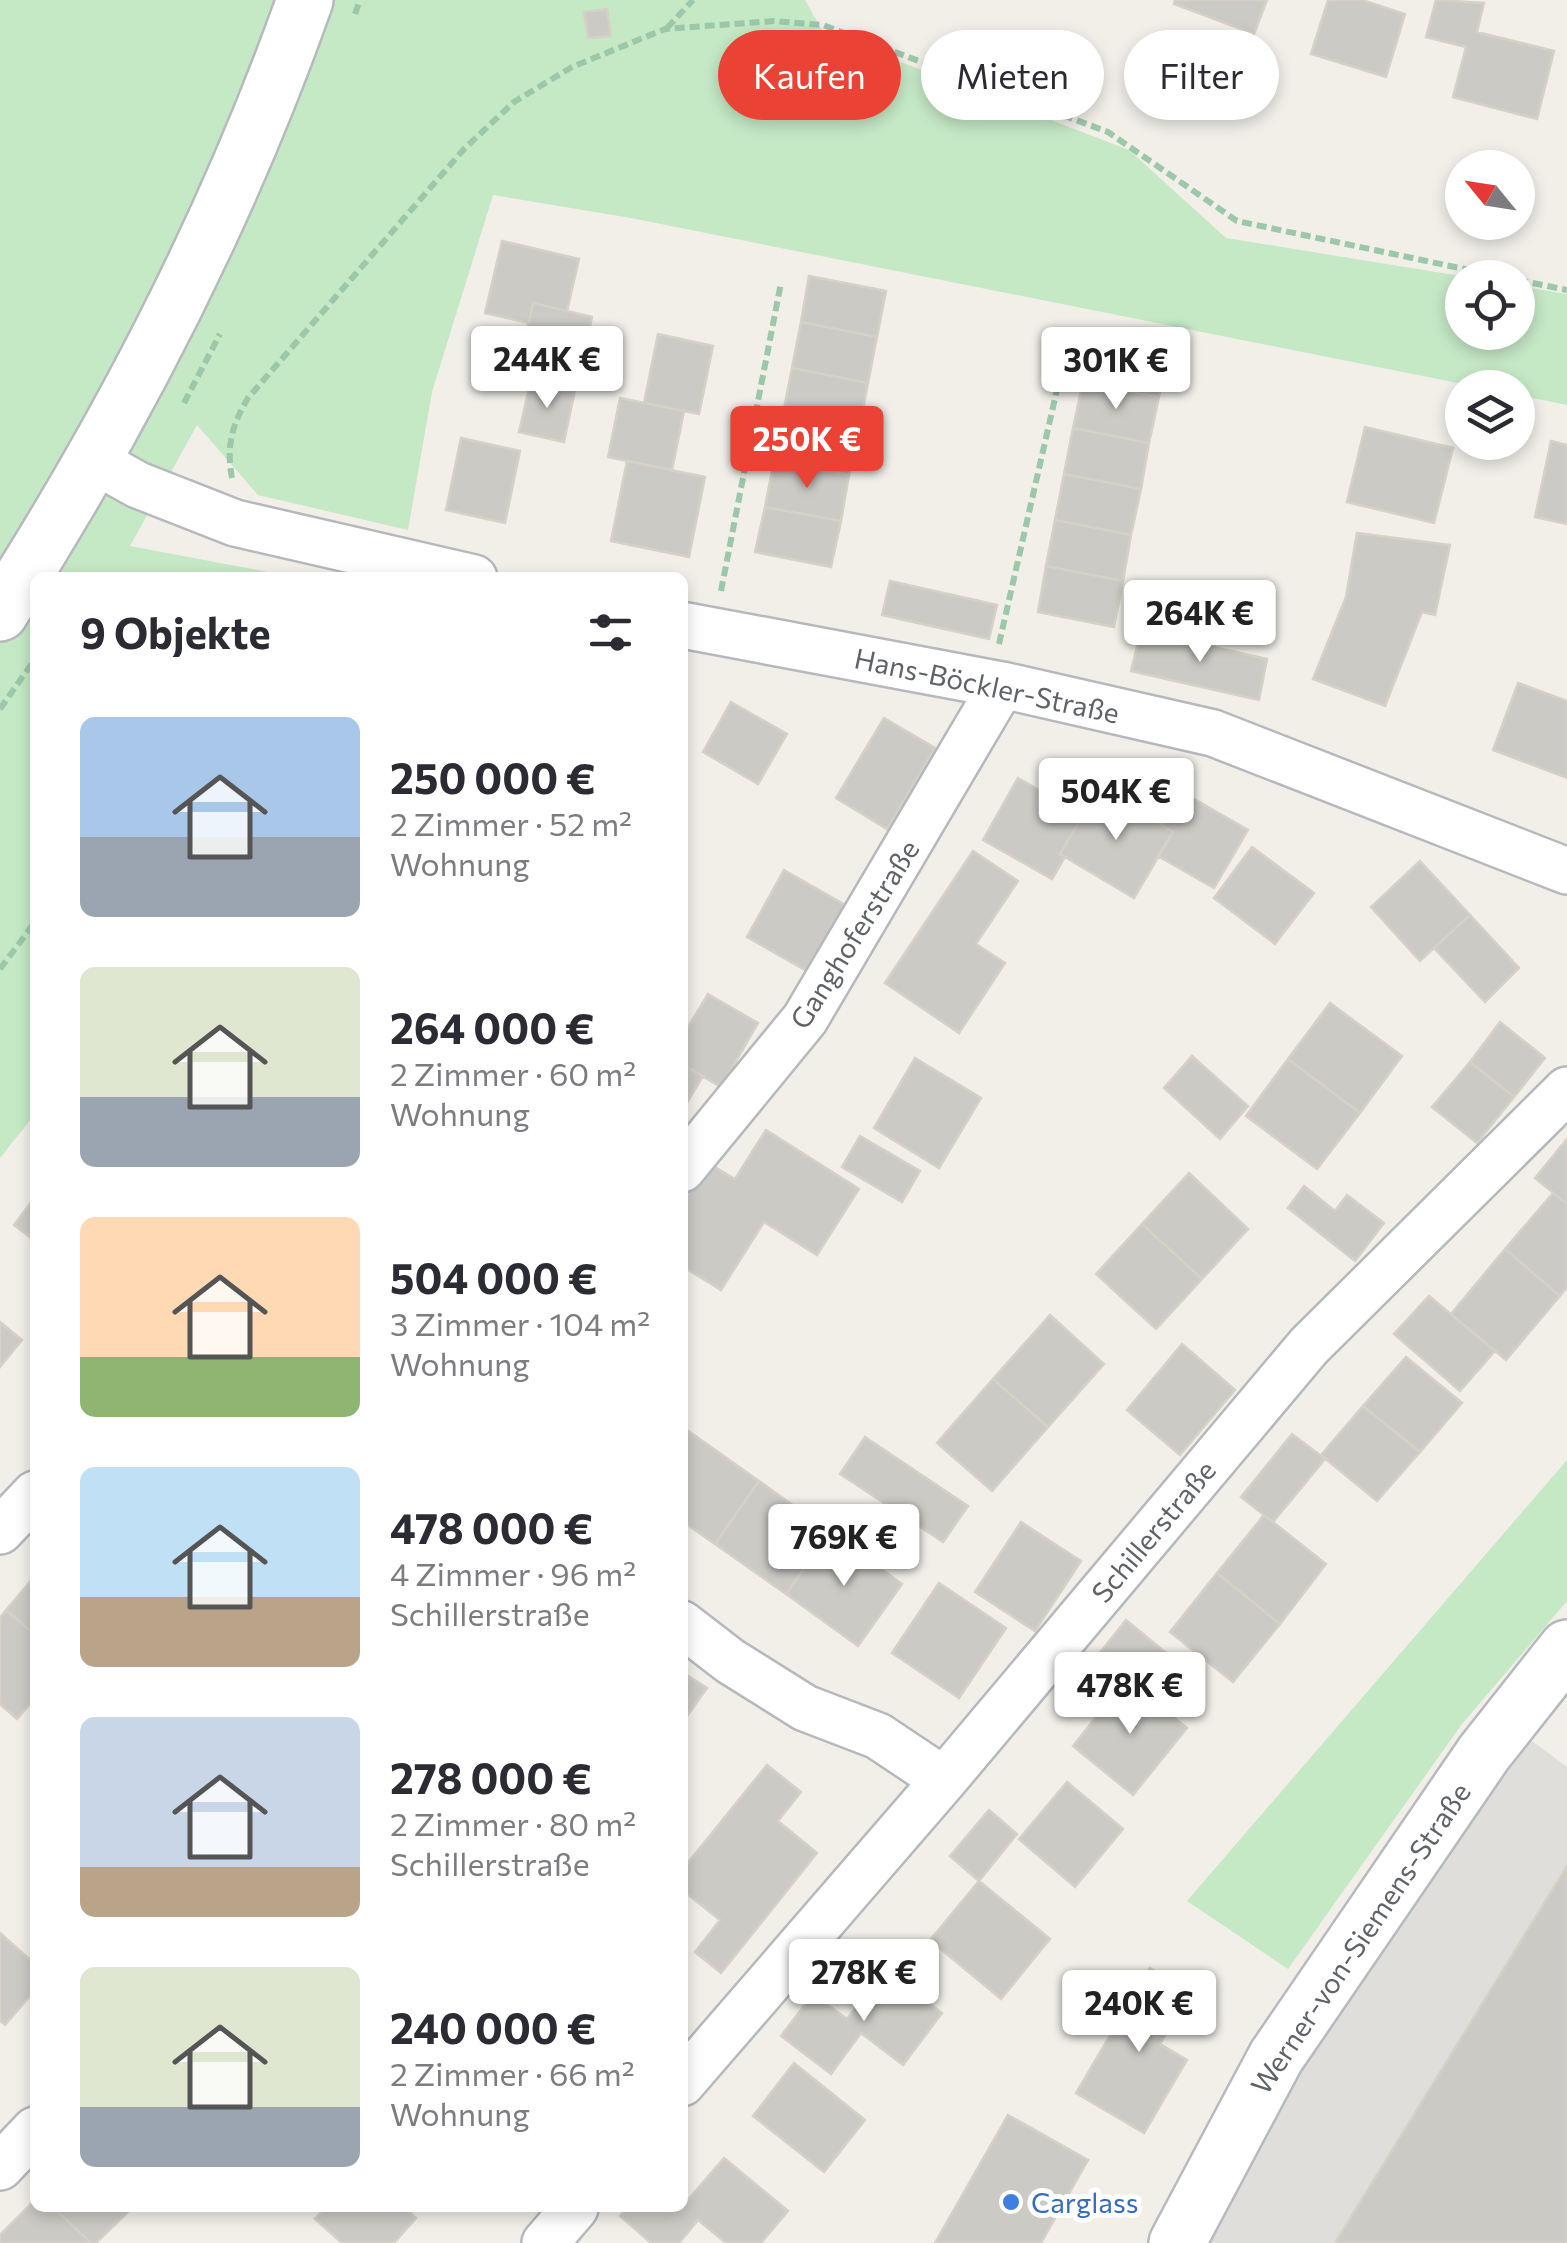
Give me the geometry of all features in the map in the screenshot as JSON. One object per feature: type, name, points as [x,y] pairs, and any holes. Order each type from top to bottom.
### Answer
[{"type":"street","points":[[0,614],[93,460],[154,348],[231,186],[305,0]]},
{"type":"street","points":[[93,460],[138,485],[234,523],[448,572]]},
{"type":"street","name":"Hans-Böckler-Straße","points":[[698,628],[996,684],[1213,734],[1567,871]]},
{"type":"street","name":"Ganghoferstraße","points":[[688,1162],[804,1019],[996,684]]},
{"type":"street","name":"Schillerstraße","points":[[688,2076],[944,1780],[1309,1346],[1567,1090]]},
{"type":"street","points":[[0,1531],[30,1499]]},
{"type":"street","points":[[688,1629],[730,1661],[805,1708],[878,1736],[944,1780]]},
{"type":"street","name":"Werner-von-Siemens-Straße","points":[[1177,2243],[1276,2057],[1484,1753],[1567,1648]]},
{"type":"street","points":[[0,2167],[30,2135]]},
{"type":"street","points":[[545,2243],[572,2212]]},
{"type":"path","points":[[665,30],[693,0]]},
{"type":"path","points":[[234,523],[236,508],[228,456],[232,425],[248,398],[439,178],[514,102],[572,67],[665,30],[774,20],[823,25],[1108,132],[1237,221],[1445,265]]},
{"type":"path","points":[[698,628],[781,283]]},
{"type":"path","points":[[1535,283],[1567,290]]},
{"type":"path","points":[[996,684],[1061,372]]},
{"type":"path","points":[[0,708],[30,666]]},
{"type":"path","points":[[0,970],[30,929]]},
{"type":"shaded area","points":[[1524,1735],[1567,1767],[1567,2243],[1207,2243],[1342,1993]]},
{"type":"green space","points":[[0,0],[805,0],[822,30],[718,30],[718,120],[901,120],[901,62],[921,70],[921,120],[1051,120],[1129,150],[1226,238],[1445,273],[1445,350],[1535,350],[1535,289],[1567,294],[1567,405],[1535,398],[1535,370],[1445,370],[1445,380],[631,218],[493,195],[432,392],[408,530],[258,495],[197,425],[130,546],[268,572],[30,572],[30,1120],[0,1158]]},
{"type":"green space","points":[[1567,1460],[1567,1601],[1462,1724],[1288,1969],[1187,1901]]},
{"type":"building","points":[[1175,0],[1267,0],[1256,30],[1243,30],[1174,4]]},
{"type":"building","points":[[1328,0],[1362,0],[1405,14],[1386,77],[1311,54]]},
{"type":"building","points":[[1436,0],[1484,3],[1477,32],[1554,51],[1537,119],[1453,97],[1466,47],[1426,37]]},
{"type":"building","points":[[607,9],[611,36],[588,38],[584,12]]},
{"type":"building","points":[[502,241],[579,259],[567,311],[533,303],[529,323],[485,313]]},
{"type":"building","points":[[809,276],[886,291],[877,337],[801,322]]},
{"type":"building","points":[[533,303],[592,317],[575,390],[516,377]]},
{"type":"building","points":[[801,322],[877,337],[868,383],[792,368]]},
{"type":"building","points":[[658,334],[713,346],[699,414],[644,403]]},
{"type":"building","points":[[1091,336],[1167,350],[1159,397],[1083,382]]},
{"type":"building","points":[[792,368],[868,383],[859,429],[783,414]]},
{"type":"building","points":[[531,380],[575,390],[564,442],[519,432]]},
{"type":"building","points":[[1083,382],[1159,397],[1149,443],[1073,428]]},
{"type":"building","points":[[620,398],[684,411],[672,470],[608,457]]},
{"type":"building","points":[[783,414],[859,429],[849,475],[774,460]]},
{"type":"building","points":[[1365,427],[1445,446],[1445,460],[1450,460],[1434,523],[1347,502]]},
{"type":"building","points":[[1073,428],[1149,443],[1141,489],[1064,474]]},
{"type":"building","points":[[461,438],[520,451],[505,523],[446,510]]},
{"type":"building","points":[[1551,441],[1567,445],[1567,524],[1535,517]]},
{"type":"building","points":[[774,460],[849,475],[841,521],[765,507]]},
{"type":"building","points":[[627,461],[705,477],[689,557],[611,541]]},
{"type":"building","points":[[1064,474],[1141,489],[1131,535],[1055,520]]},
{"type":"building","points":[[765,507],[841,521],[831,567],[755,552]]},
{"type":"building","points":[[1055,520],[1131,535],[1123,581],[1046,566]]},
{"type":"building","points":[[1357,533],[1450,545],[1435,615],[1422,612],[1385,706],[1313,679],[1346,597]]},
{"type":"building","points":[[1046,566],[1123,581],[1114,627],[1038,612]]},
{"type":"building","points":[[890,581],[997,605],[989,639],[882,615]]},
{"type":"building","points":[[1141,631],[1267,659],[1259,700],[1131,671]]},
{"type":"building","points":[[1518,683],[1567,701],[1567,778],[1493,750]]},
{"type":"building","points":[[731,702],[787,734],[758,784],[703,752]]},
{"type":"building","points":[[884,718],[935,748],[887,829],[836,798]]},
{"type":"building","points":[[1018,778],[1083,815],[1060,854],[1065,857],[1052,879],[983,840]]},
{"type":"building","points":[[1099,788],[1173,832],[1134,898],[1060,854]]},
{"type":"building","points":[[1182,792],[1248,830],[1214,888],[1158,856],[1173,832],[1162,826]]},
{"type":"building","points":[[1252,847],[1314,893],[1275,944],[1214,898]]},
{"type":"building","points":[[973,851],[1018,881],[976,944],[1005,963],[959,1033],[885,983]]},
{"type":"building","points":[[1420,861],[1470,915],[1420,961],[1371,907]]},
{"type":"building","points":[[784,870],[845,905],[807,971],[747,937]]},
{"type":"building","points":[[1470,915],[1519,968],[1485,1002],[1434,948]]},
{"type":"building","points":[[708,994],[758,1023],[721,1087],[688,1068],[688,1027]]},
{"type":"building","points":[[1330,1003],[1402,1056],[1360,1113],[1288,1059]]},
{"type":"building","points":[[1500,1022],[1545,1058],[1514,1097],[1470,1062]]},
{"type":"building","points":[[1192,1056],[1248,1106],[1220,1139],[1164,1088]]},
{"type":"building","points":[[915,1058],[981,1098],[939,1168],[874,1128]]},
{"type":"building","points":[[1288,1059],[1360,1113],[1317,1169],[1246,1116]]},
{"type":"building","points":[[1470,1062],[1514,1097],[1477,1143],[1432,1107]]},
{"type":"building","points":[[688,1067],[703,1076],[688,1101]]},
{"type":"building","points":[[766,1130],[859,1189],[817,1255],[764,1222],[721,1290],[688,1270],[688,1194],[708,1163],[735,1179]]},
{"type":"building","points":[[860,1136],[920,1171],[902,1202],[842,1167]]},
{"type":"building","points":[[1567,1139],[1567,1204],[1535,1178]]},
{"type":"building","points":[[1189,1173],[1248,1229],[1202,1279],[1142,1224]]},
{"type":"building","points":[[1304,1186],[1335,1211],[1347,1195],[1384,1223],[1355,1261],[1288,1208]]},
{"type":"building","points":[[1553,1193],[1567,1204],[1567,1287],[1560,1296],[1505,1249]]},
{"type":"building","points":[[30,1204],[30,1237],[14,1225]]},
{"type":"building","points":[[1142,1224],[1202,1279],[1156,1329],[1096,1274]]},
{"type":"building","points":[[1505,1249],[1560,1296],[1506,1360],[1451,1314]]},
{"type":"building","points":[[1429,1296],[1495,1351],[1460,1391],[1394,1334]]},
{"type":"building","points":[[1050,1315],[1104,1364],[1048,1427],[993,1379]]},
{"type":"building","points":[[0,1322],[22,1340],[0,1367]]},
{"type":"building","points":[[1182,1344],[1235,1390],[1180,1455],[1127,1410]]},
{"type":"building","points":[[1406,1357],[1462,1403],[1420,1452],[1363,1406]]},
{"type":"building","points":[[993,1379],[1048,1427],[992,1491],[937,1443]]},
{"type":"building","points":[[1363,1406],[1420,1452],[1377,1501],[1321,1455]]},
{"type":"building","points":[[688,1431],[759,1481],[715,1544],[688,1525]]},
{"type":"building","points":[[1292,1434],[1325,1459],[1273,1522],[1241,1497]]},
{"type":"building","points":[[865,1437],[968,1506],[943,1542],[840,1474]]},
{"type":"building","points":[[759,1481],[830,1532],[786,1594],[715,1544]]},
{"type":"building","points":[[1264,1515],[1326,1564],[1280,1624],[1217,1573]]},
{"type":"building","points":[[1021,1522],[1081,1561],[1035,1631],[975,1592]]},
{"type":"building","points":[[830,1532],[902,1584],[858,1646],[786,1594]]},
{"type":"building","points":[[1217,1573],[1280,1624],[1233,1682],[1170,1632]]},
{"type":"building","points":[[30,1582],[30,1631],[6,1610]]},
{"type":"building","points":[[939,1583],[1006,1628],[959,1698],[892,1653]]},
{"type":"building","points":[[6,1610],[30,1631],[30,1704],[17,1719],[0,1704],[0,1618]]},
{"type":"building","points":[[1126,1620],[1188,1671],[1160,1707],[1126,1679],[1119,1688],[1090,1665]]},
{"type":"building","points":[[688,1676],[707,1688],[688,1715]]},
{"type":"building","points":[[1126,1679],[1187,1728],[1133,1795],[1073,1746]]},
{"type":"building","points":[[767,1765],[801,1792],[778,1821],[817,1853],[721,1973],[695,1952],[720,1920],[688,1895],[688,1863]]},
{"type":"building","points":[[1067,1782],[1123,1829],[1075,1887],[1019,1839]]},
{"type":"building","points":[[989,1810],[1017,1834],[979,1881],[950,1856]]},
{"type":"building","points":[[1567,1866],[1567,2243],[1335,2243]]},
{"type":"building","points":[[979,1881],[1050,1939],[1001,1999],[930,1940]]},
{"type":"building","points":[[0,1933],[30,1960],[30,1996],[5,2025],[0,2021]]},
{"type":"building","points":[[1150,1968],[1191,1992],[1160,2044],[1187,2060],[1144,2133],[1076,2093]]},
{"type":"building","points":[[884,1970],[942,2013],[903,2065],[861,2033],[831,2074],[781,2036],[813,1994],[847,2019]]},
{"type":"building","points":[[794,2063],[865,2120],[824,2172],[753,2116]]},
{"type":"building","name":"Carglass","points":[[1008,2115],[1088,2160],[1041,2243],[935,2243]]},
{"type":"building","points":[[724,2158],[788,2211],[761,2243],[726,2243],[698,2220],[679,2243],[651,2243],[620,2216],[624,2212],[688,2212],[688,2200]]},
{"type":"building","points":[[30,2205],[30,2212],[58,2212],[91,2243],[0,2243],[0,2235]]},
{"type":"building","points":[[58,2212],[128,2212],[96,2243],[91,2243]]},
{"type":"building","points":[[321,2212],[409,2212],[416,2218],[394,2243],[342,2243],[315,2219]]},
{"type":"place","name":"Carglass","points":[[1011,2202]]}]
